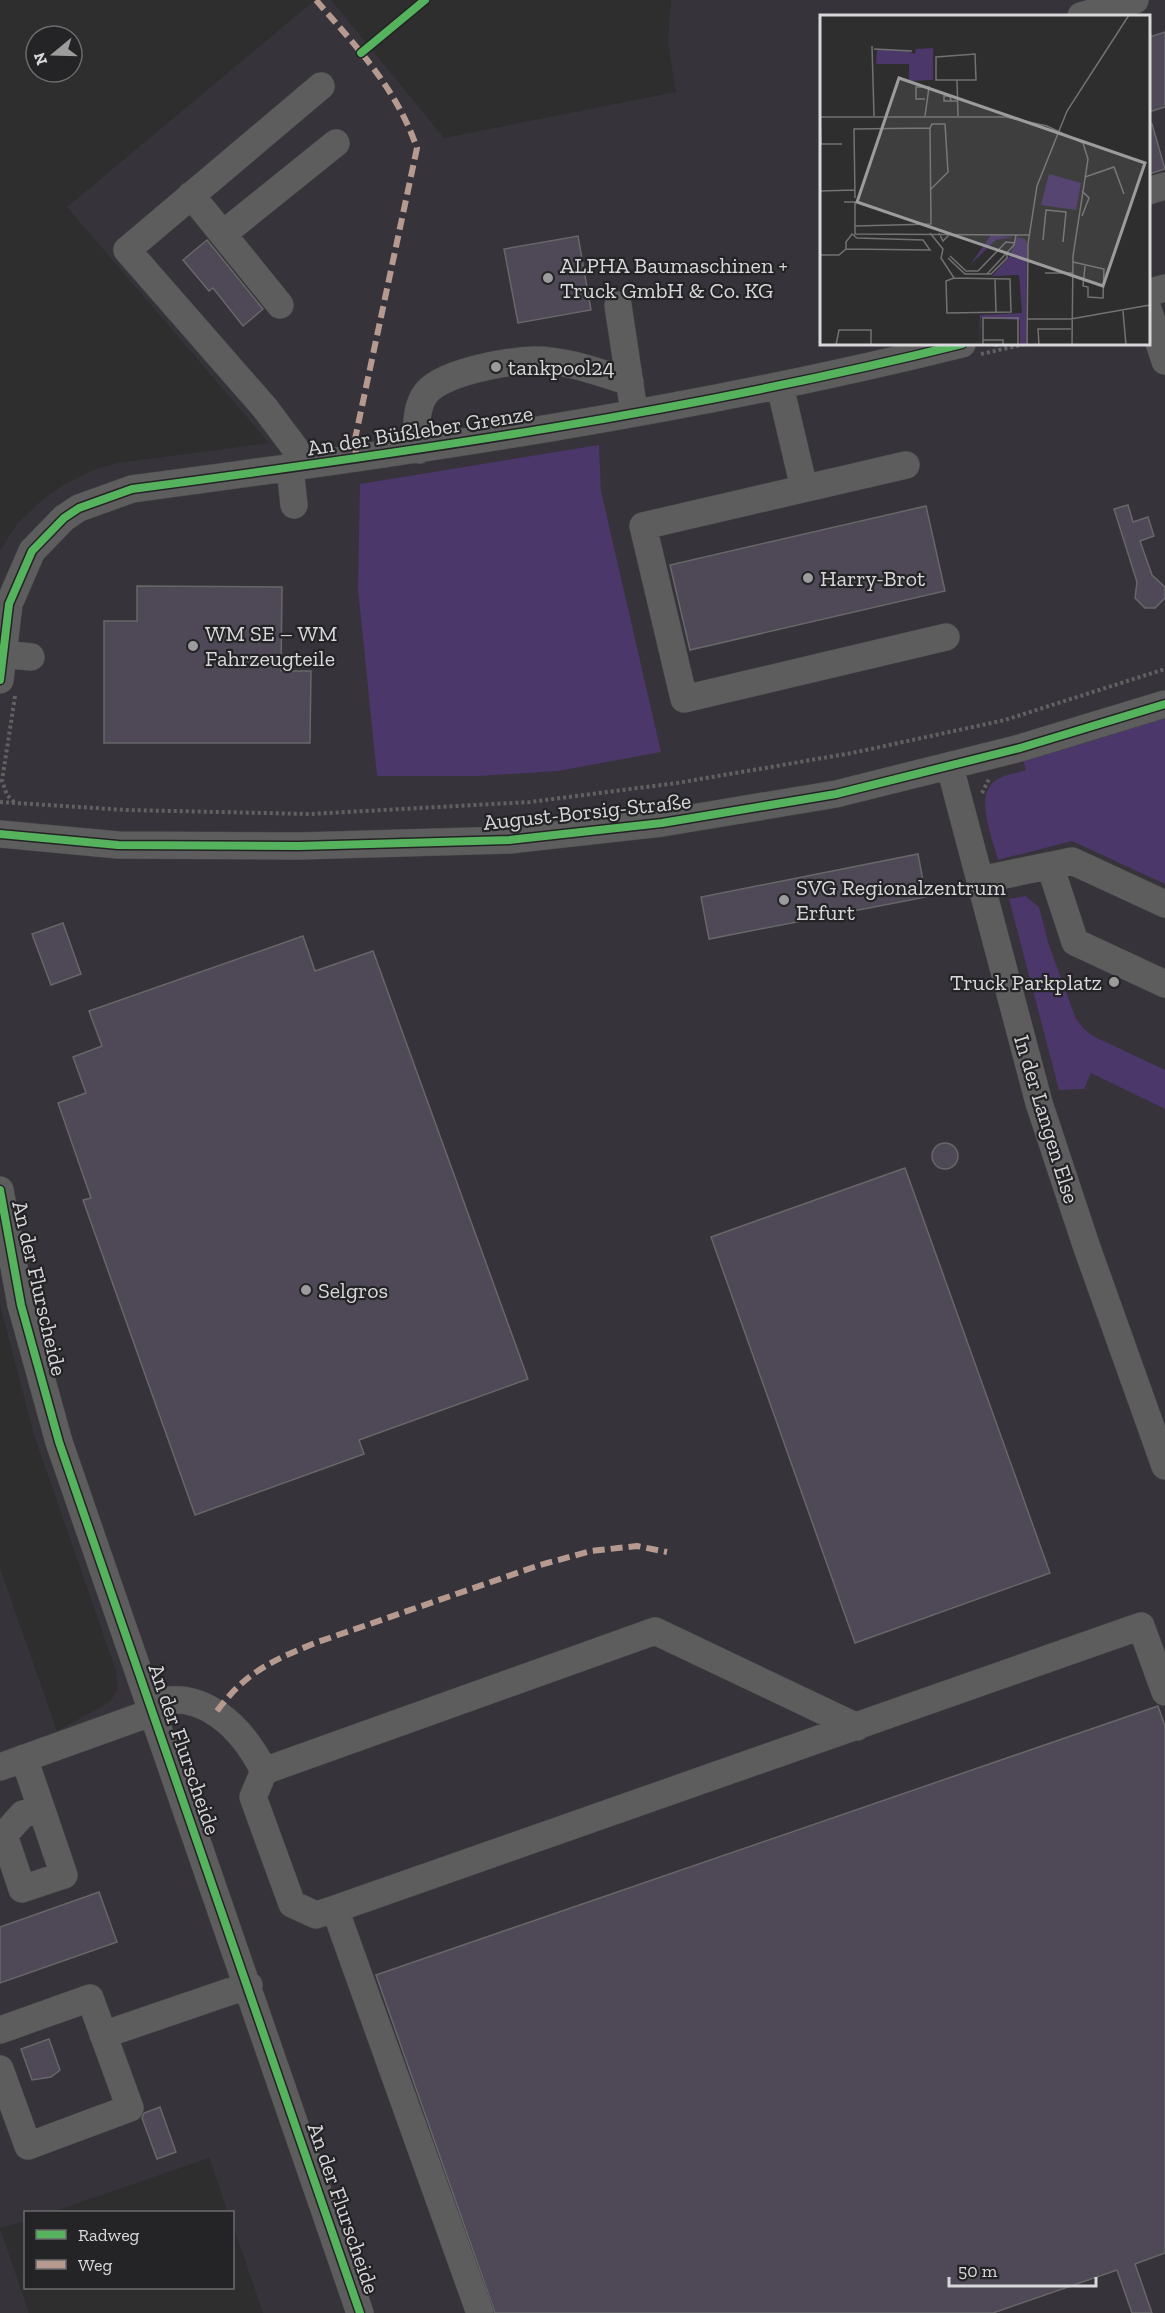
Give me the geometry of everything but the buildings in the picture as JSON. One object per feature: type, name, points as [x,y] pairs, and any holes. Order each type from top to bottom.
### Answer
[{"type":"street","points":[[1084,15],[1135,0]]},
{"type":"street","points":[[294,505],[295,448],[265,408],[127,250],[321,86]]},
{"type":"street","points":[[223,234],[336,143]]},
{"type":"street","points":[[1150,191],[1165,186]]},
{"type":"street","points":[[191,195],[280,305]]},
{"type":"street","points":[[1150,293],[1165,288]]},
{"type":"street","points":[[618,305],[635,414]]},
{"type":"street","points":[[1150,312],[1165,362]]},
{"type":"street","name":"An der Büßleber Grenze","points":[[8,685],[3,654],[9,604],[32,551],[46,535],[79,508],[132,489],[419,450],[635,414],[968,350]]},
{"type":"street","points":[[419,450],[416,423],[424,397],[436,383],[461,372],[536,360],[586,368],[630,382]]},
{"type":"street","points":[[780,386],[804,488]]},
{"type":"street","points":[[906,465],[643,526],[684,699],[946,637]]},
{"type":"street","points":[[3,654],[31,657]]},
{"type":"street","name":"August-Borsig-Straße","points":[[0,834],[129,845],[299,846],[509,840],[662,823],[836,794],[950,767],[1165,704]]},
{"type":"street","name":"In der Langen Else","points":[[950,767],[1039,1103],[1159,1432],[1165,1466]]},
{"type":"street","points":[[980,880],[1072,861],[1163,901]]},
{"type":"street","points":[[1050,866],[1075,942],[1165,984]]},
{"type":"street","name":"An der Flurscheide","points":[[0,1190],[21,1305],[59,1442],[249,1986],[360,2313]]},
{"type":"street","points":[[857,1727],[655,1631],[264,1771],[253,1797],[292,1904],[315,1916],[857,1727],[1141,1626],[1165,1692]]},
{"type":"street","points":[[152,1708],[179,1701],[198,1704],[216,1711],[251,1745],[264,1771]]},
{"type":"street","name":"An der Flurscheide","points":[[12,1762],[152,1708]]},
{"type":"street","points":[[12,1762],[41,1809]]},
{"type":"street","points":[[335,1909],[480,2313]]},
{"type":"street","points":[[103,2035],[249,1986]]},
{"type":"street","points":[[0,2030],[90,1998],[130,2108],[28,2146],[0,2069]]},
{"type":"path","points":[[996,345],[997,350]]},
{"type":"path","points":[[968,350],[997,350],[1020,345]]},
{"type":"path","points":[[0,802],[126,810],[310,814],[530,802],[678,783],[782,765],[1005,720],[1165,669]]},
{"type":"path","points":[[8,685],[2,781],[7,795],[16,804]]},
{"type":"path","points":[[1005,720],[1012,750]]},
{"type":"path","points":[[981,802],[983,789],[990,778],[997,775]]},
{"type":"shaded area","points":[[315,0],[331,0],[444,138],[676,92],[668,41],[671,0],[1165,0],[1165,2313],[263,2313],[234,2228],[234,2211],[228,2211],[209,2158],[55,2211],[24,2211],[24,2221],[0,2228],[0,1568],[57,1731],[110,1702],[118,1688],[116,1671],[34,1435],[0,1305],[0,550],[17,524],[40,502],[63,485],[93,470],[118,463],[269,443],[67,207]]},
{"type":"shaded area","points":[[599,445],[601,491],[661,752],[558,771],[478,776],[377,776],[358,589],[360,484]]},
{"type":"shaded area","points":[[1165,715],[1165,884],[1072,841],[998,860],[986,816],[986,794],[990,785],[1001,777],[1026,770],[1023,760]]},
{"type":"shaded area","points":[[1025,896],[1039,907],[1049,945],[1076,1019],[1093,1036],[1165,1070],[1165,1109],[1091,1073],[1084,1089],[1059,1090],[1009,899]]},
{"type":"shaded area","points":[[1,2231],[29,2313],[0,2313]]},
{"type":"marked path","points":[[316,0],[374,69],[398,106],[417,148],[355,439],[356,459]]},
{"type":"marked path","points":[[217,1711],[238,1687],[260,1670],[272,1662],[315,1643],[540,1565],[591,1551],[637,1546],[667,1552]]},
{"type":"cycle path","points":[[361,53],[425,0]]},
{"type":"cycle path","points":[[0,680],[9,604],[32,551],[64,518],[79,508],[132,489],[445,445],[653,410],[756,390],[958,345]]},
{"type":"cycle path","points":[[0,834],[118,845],[299,846],[509,840],[662,823],[836,794],[1020,748],[1165,704]]},
{"type":"cycle path","points":[[0,1190],[21,1305],[59,1442],[360,2313]]},
{"type":"place","name":"ALPHA Baumaschinen + Truck GmbH & Co. KG","points":[[548,278]]},
{"type":"place","name":"tankpool24","points":[[496,367]]},
{"type":"place","name":"Harry-Brot","points":[[808,578]]},
{"type":"place","name":"WM SE – WM Fahrzeugteile","points":[[193,646]]},
{"type":"place","name":"SVG Regionalzentrum Erfurt","points":[[784,900]]},
{"type":"place","name":"Truck Parkplatz","points":[[1114,982]]},
{"type":"place","name":"Selgros","points":[[306,1290]]}]
